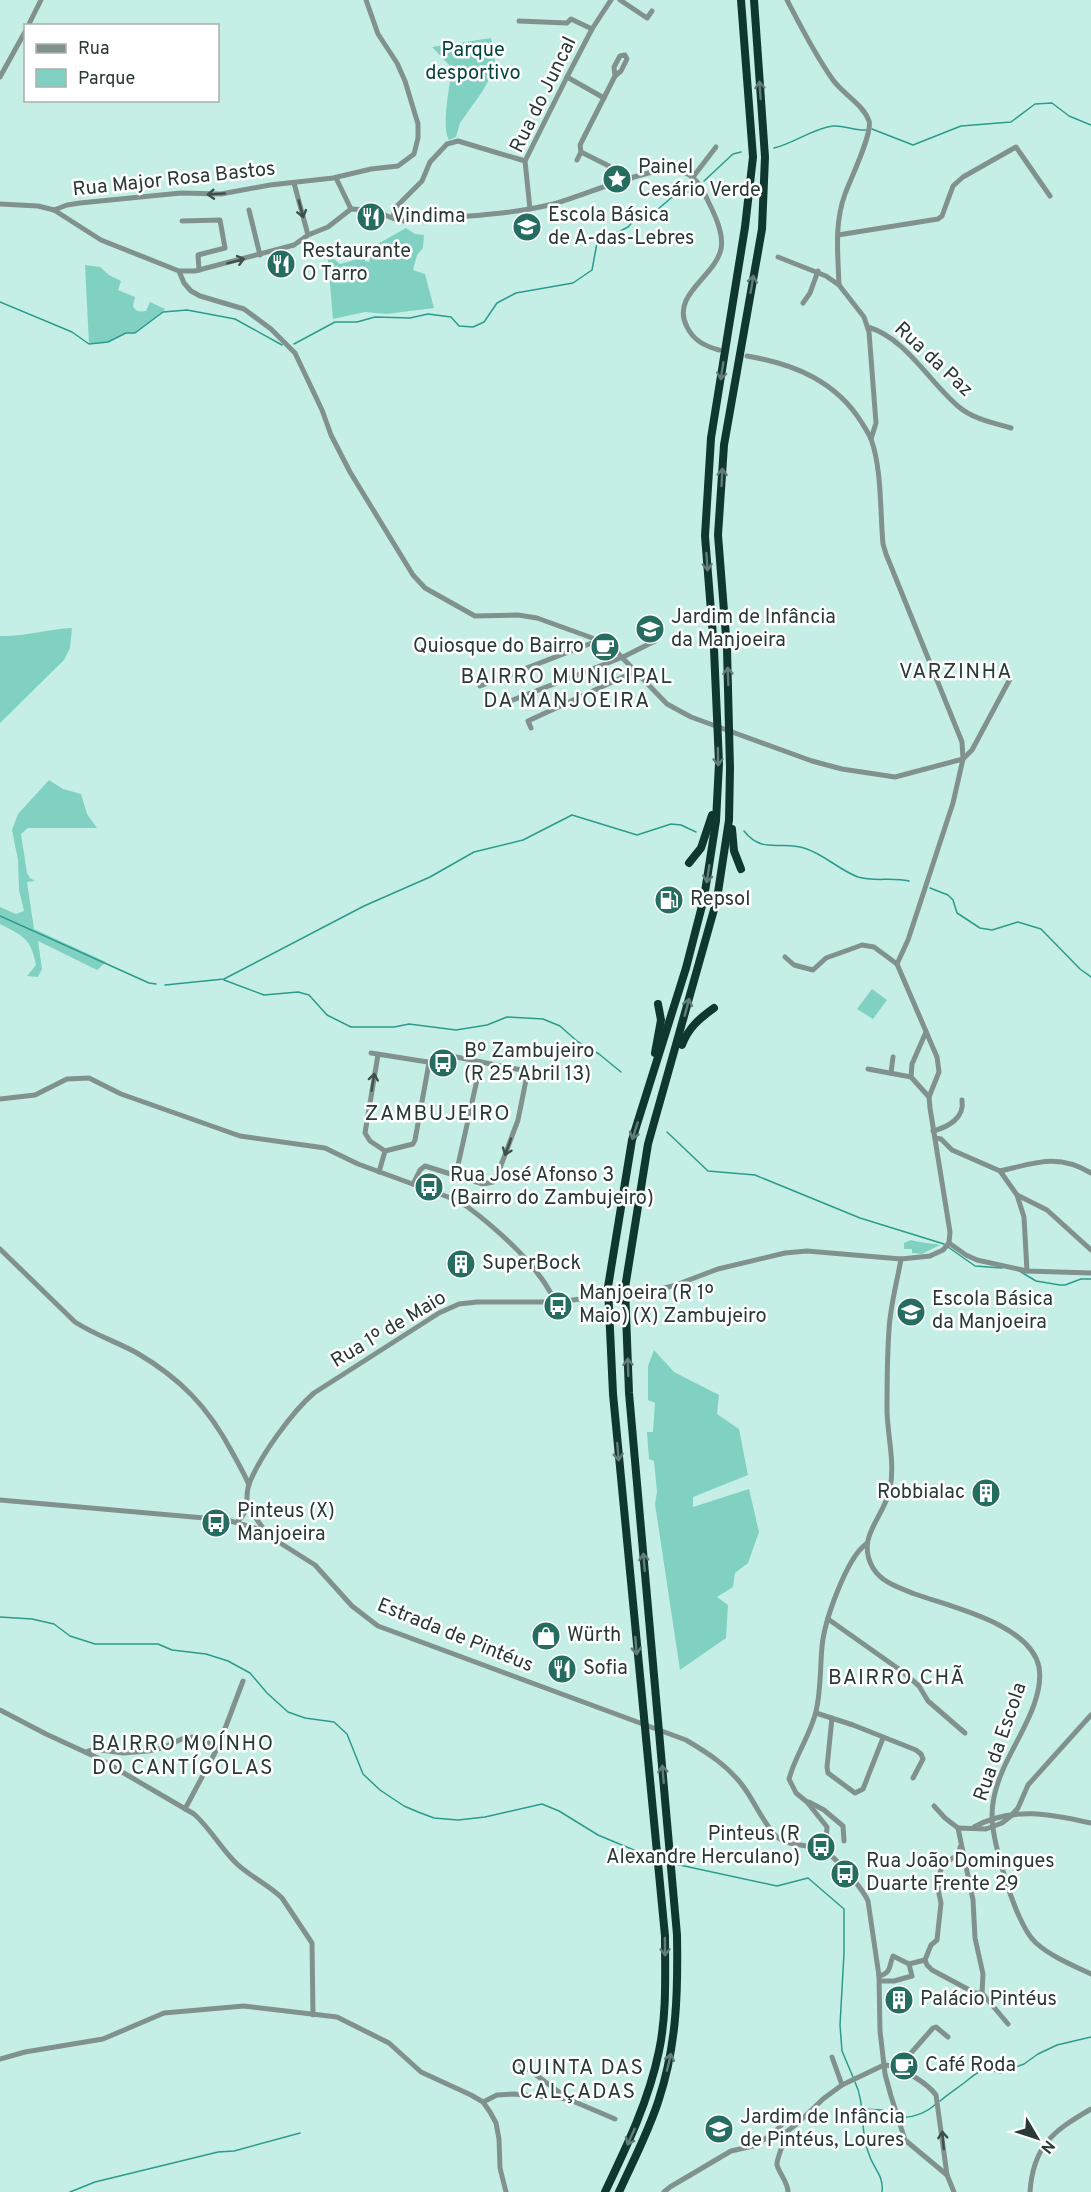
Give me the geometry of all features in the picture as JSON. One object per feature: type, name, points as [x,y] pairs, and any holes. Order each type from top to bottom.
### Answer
[{"type":"highway","points":[[606,2192],[634,2131],[647,2094],[659,2050],[666,1995],[665,1936],[612,1394],[608,1287],[632,1140],[686,968],[704,898],[716,820],[719,763],[714,649],[705,536],[711,438],[745,227],[753,157],[741,0]]},
{"type":"highway","points":[[619,2192],[659,2099],[671,2053],[678,1997],[674,1893],[629,1393],[625,1288],[648,1144],[717,899],[729,820],[727,649],[718,535],[724,445],[762,229],[765,157],[754,0]]},
{"type":"highway","points":[[730,785],[732,837],[741,869]]},
{"type":"highway","points":[[689,863],[701,848],[707,835],[717,791]]},
{"type":"highway","points":[[651,1083],[661,1020],[658,1004]]},
{"type":"highway","points":[[663,1093],[685,1037],[694,1024],[714,1008]]},
{"type":"street","points":[[29,24],[41,0]]},
{"type":"street","name":"Rua Major Rosa Bastos","points":[[54,210],[80,203],[181,193],[221,194],[270,185],[336,178],[371,169],[398,166],[414,153],[418,138],[418,124],[405,81],[397,63],[378,34],[366,0]]},
{"type":"street","name":"Rua do Juncal","points":[[530,209],[525,161],[592,29],[611,0]]},
{"type":"street","points":[[620,0],[646,21],[652,11]]},
{"type":"street","points":[[787,0],[832,79],[865,113],[870,126],[840,209],[839,285]]},
{"type":"street","points":[[519,21],[567,23],[571,19],[592,29]]},
{"type":"street","points":[[0,77],[24,34]]},
{"type":"street","points":[[577,160],[581,152],[580,145],[615,76]]},
{"type":"street","points":[[567,77],[604,98]]},
{"type":"street","points":[[393,218],[395,208],[422,181],[430,162],[447,144],[458,141],[525,161]]},
{"type":"street","points":[[693,177],[716,147]]},
{"type":"street","points":[[838,235],[938,219],[942,216],[953,186],[963,177],[1016,147],[1050,196]]},
{"type":"street","points":[[581,152],[609,166],[616,184]]},
{"type":"street","points":[[0,204],[38,206],[54,210],[101,240],[179,271],[199,270],[294,245],[308,235],[328,227],[351,209],[374,211],[405,222],[530,209],[586,194],[653,170],[676,169],[693,177],[708,200],[717,221],[721,249],[715,262],[688,295],[684,308],[684,322],[691,334],[702,344],[719,350]]},
{"type":"street","points":[[336,178],[351,209]]},
{"type":"street","points":[[294,183],[308,235]]},
{"type":"street","points":[[249,210],[260,255]]},
{"type":"street","points":[[182,221],[220,220],[225,248],[198,255],[199,270]]},
{"type":"street","points":[[778,257],[818,271],[839,285],[864,317],[868,327],[876,423],[871,439]]},
{"type":"street","points":[[179,271],[184,283],[191,291],[200,296],[244,309],[271,328],[295,353],[350,472],[413,575],[425,588],[475,616],[518,615],[537,618],[609,644],[667,704],[691,717],[812,761],[842,769],[895,777],[963,759],[972,750],[1010,679]]},
{"type":"street","points":[[802,303],[810,293],[818,271]]},
{"type":"street","name":"Rua da Paz","points":[[868,327],[888,336],[959,407],[969,414],[1011,428]]},
{"type":"street","points":[[747,356],[799,369],[825,383],[855,412],[871,439],[877,467],[886,554],[962,742],[963,759],[953,803],[897,964]]},
{"type":"street","points":[[480,686],[597,641]]},
{"type":"street","points":[[508,702],[623,657],[655,641]]},
{"type":"street","points":[[531,728],[528,721],[636,671]]},
{"type":"street","points":[[785,957],[794,965],[813,970],[826,958],[838,952],[869,945],[897,964],[937,1057],[939,1072],[929,1097],[950,1232],[949,1243],[977,1260],[1027,1271],[1091,1273]]},
{"type":"street","points":[[911,1077],[912,1064],[926,1032]]},
{"type":"street","points":[[413,1184],[420,1170],[425,1167],[456,1174],[483,1184],[494,1182],[518,1120],[526,1080],[524,1071],[456,1057],[429,1063],[374,1054],[365,1133],[370,1141],[385,1151],[412,1144],[415,1140],[429,1063]]},
{"type":"street","points":[[891,1073],[893,1057]]},
{"type":"street","points":[[456,1174],[481,1062]]},
{"type":"street","points":[[868,1069],[911,1077],[929,1097]]},
{"type":"street","points":[[0,1099],[35,1095],[67,1079],[89,1078],[121,1094],[240,1136],[324,1148],[358,1164],[470,1208],[531,1265],[556,1302]]},
{"type":"street","points":[[934,1134],[951,1125],[960,1112],[963,1105],[962,1100]]},
{"type":"street","points":[[934,1134],[952,1150],[1000,1171],[1017,1195],[1025,1226],[1027,1271]]},
{"type":"street","points":[[379,1172],[385,1151]]},
{"type":"street","points":[[1000,1171],[1042,1161],[1053,1161],[1074,1164],[1091,1173]]},
{"type":"street","points":[[1017,1195],[1047,1210],[1091,1250]]},
{"type":"street","name":"Rua 1º de Maio","points":[[247,1507],[249,1485],[282,1428],[299,1406],[314,1393],[439,1313],[459,1304],[589,1299],[673,1286],[718,1269],[785,1253],[807,1251],[901,1259],[930,1256],[942,1250],[949,1243]]},
{"type":"street","points":[[0,1249],[75,1322],[88,1331],[135,1352],[180,1382],[204,1406],[219,1426],[249,1485]]},
{"type":"street","points":[[901,1259],[889,1329],[887,1412],[892,1465],[890,1490],[866,1544],[850,1563],[828,1619],[822,1645],[816,1713],[789,1779],[796,1793],[807,1802],[827,1827],[826,1842],[822,1850],[830,1855],[864,1891],[868,1901],[879,1979],[880,2031],[884,2065],[894,2108],[905,2140],[947,2175]]},
{"type":"street","name":"Estrada de Pintéus","points":[[0,1500],[237,1521],[268,1534],[315,1565],[352,1606],[378,1626],[686,1740],[708,1752],[743,1786],[776,1836],[787,1843],[822,1850]]},
{"type":"street","points":[[237,1521],[245,1514],[247,1507]]},
{"type":"street","points":[[247,1507],[268,1534]]},
{"type":"street","name":"Rua da Escola","points":[[866,1544],[867,1555],[874,1570],[891,1585],[984,1618],[1013,1632],[1029,1645],[1039,1666],[1039,1684],[1035,1702],[1002,1772],[994,1797],[993,1827],[1011,1898],[1022,1925],[1035,1942],[1055,1957],[1091,1974]]},
{"type":"street","points":[[828,1619],[903,1672],[919,1686],[928,1701],[965,1733]]},
{"type":"street","points":[[185,1809],[218,1747],[243,1681]]},
{"type":"street","points":[[0,1710],[86,1752],[185,1809],[206,1824],[237,1864],[282,1898],[312,1943],[313,2015]]},
{"type":"street","points":[[816,1713],[921,1754],[922,1763],[913,1778]]},
{"type":"street","points":[[934,1806],[958,1828],[993,1827],[1011,1816],[1018,1808],[1028,1785],[1091,1715]]},
{"type":"street","points":[[832,1718],[828,1773],[855,1793],[863,1789],[884,1738]]},
{"type":"street","points":[[86,1752],[94,1749],[123,1753],[148,1751],[162,1748],[184,1738],[195,1737],[218,1747]]},
{"type":"street","points":[[807,1802],[824,1810],[843,1826],[844,1841]]},
{"type":"street","points":[[974,1827],[992,1818],[1031,1812],[1091,1823]]},
{"type":"street","points":[[958,1828],[975,1912],[975,1938],[983,1974],[982,1993],[1008,2024]]},
{"type":"street","points":[[961,1844],[959,1854],[942,1865],[937,1940],[931,1945],[926,1960],[932,1970],[975,1993],[982,1993]]},
{"type":"street","points":[[879,1979],[890,1970],[893,1956],[909,1964],[926,1960]]},
{"type":"street","points":[[879,1979],[894,1981],[912,1976],[909,1964]]},
{"type":"street","points":[[0,2059],[25,2052],[103,2039],[164,2013],[244,2006],[337,2017],[389,2043],[421,2072],[483,2102],[496,2123],[500,2168],[506,2192]]},
{"type":"street","points":[[892,2065],[911,2053],[933,2028],[936,2027],[948,2037]]},
{"type":"street","points":[[832,2057],[842,2085]]},
{"type":"street","points":[[520,2063],[568,2099],[615,2119]]},
{"type":"street","points":[[773,2134],[785,2133],[842,2085],[884,2065],[892,2065],[930,2088],[938,2101],[947,2175],[954,2192]]},
{"type":"street","points":[[483,2102],[497,2095],[514,2094],[568,2099]]},
{"type":"street","points":[[1029,2192],[1031,2170],[1039,2152],[1054,2134],[1091,2109]]},
{"type":"street","points":[[664,2192],[731,2151],[753,2146],[773,2134],[789,2112]]},
{"type":"street","points":[[785,2133],[785,2142],[777,2165],[788,2187],[788,2192]]},
{"type":"green space","name":"Parque desportivo","points":[[491,38],[496,67],[460,123],[456,137],[449,140],[446,116],[452,68],[432,47]]},
{"type":"green space","points":[[406,228],[415,234],[424,235],[423,248],[417,255],[413,270],[425,274],[434,308],[386,314],[365,312],[333,319],[327,250],[332,251],[334,259],[340,264],[365,257],[365,261],[369,262],[374,246]]},
{"type":"green space","points":[[85,265],[100,267],[121,281],[118,290],[135,297],[133,306],[137,310],[146,311],[150,302],[165,309],[135,333],[126,333],[108,342],[89,344]]},
{"type":"green space","points":[[72,628],[70,648],[64,660],[0,723],[0,636]]},
{"type":"green space","points":[[49,780],[63,789],[81,794],[87,814],[97,828],[28,828],[21,834],[27,873],[35,881],[27,882],[34,929],[106,962],[97,970],[38,941],[42,969],[38,977],[27,976],[36,965],[32,949],[20,935],[0,924],[0,907],[16,914],[24,911],[19,890],[18,860],[12,830],[18,814]]},
{"type":"green space","points":[[872,989],[887,1000],[873,1019],[857,1009]]},
{"type":"green space","points":[[911,1240],[940,1245],[922,1254],[912,1253],[912,1249],[904,1249],[904,1243]]},
{"type":"green space","points":[[654,1350],[674,1372],[719,1395],[717,1414],[739,1429],[748,1475],[693,1497],[693,1507],[749,1489],[759,1532],[748,1563],[735,1573],[733,1587],[717,1597],[728,1605],[726,1638],[680,1670],[655,1504],[657,1492],[654,1461],[649,1459],[647,1432],[653,1432],[655,1403],[648,1400],[648,1366]]},
{"type":"waterway","points":[[872,129],[913,145],[961,126],[1011,122],[1035,104],[1052,103],[1069,116],[1091,125]]},
{"type":"waterway","points":[[774,148],[817,130],[833,126],[866,130]]},
{"type":"waterway","points":[[704,181],[733,154],[741,152]]},
{"type":"waterway","points":[[294,344],[335,322],[357,322],[375,317],[410,318],[428,314],[451,317],[459,326],[473,327],[484,322],[497,303],[516,293],[573,283],[592,270],[597,243],[628,227],[639,215],[657,210],[671,198],[694,190]]},
{"type":"waterway","points":[[0,302],[72,332],[89,344],[108,342],[126,333],[135,333],[163,312],[187,310],[235,319],[282,345]]},
{"type":"waterway","points":[[165,985],[224,979],[364,906],[430,877],[474,852],[523,840],[572,815],[637,835],[671,824],[681,825],[696,832]]},
{"type":"waterway","points":[[744,831],[758,843],[765,845],[804,848],[858,877],[909,881]]},
{"type":"waterway","points":[[930,888],[948,895],[953,900],[957,913],[980,928],[992,930],[1018,922],[1041,929],[1080,969],[1091,977]]},
{"type":"waterway","points":[[0,916],[149,983],[156,984]]},
{"type":"waterway","points":[[224,980],[264,995],[298,992],[309,995],[327,1015],[351,1027],[394,1027],[409,1024],[456,1030],[487,1025],[507,1017],[543,1019],[560,1026],[578,1042],[599,1054],[621,1072]]},
{"type":"waterway","points":[[667,1132],[708,1171],[755,1175],[860,1218],[944,1244]]},
{"type":"waterway","points":[[948,1247],[975,1266],[1002,1268]]},
{"type":"waterway","points":[[1021,1272],[1036,1281],[1060,1285],[1081,1279],[1091,1279]]},
{"type":"waterway","points":[[0,1617],[32,1619],[54,1624],[70,1636],[95,1644],[158,1644],[172,1650],[206,1654],[228,1661],[250,1673],[288,1712],[305,1718],[334,1722],[347,1734],[363,1774],[380,1790],[404,1806],[434,1818],[458,1820],[485,1817],[542,1804],[559,1811],[598,1835],[653,1858]]},
{"type":"waterway","points":[[675,1864],[777,1886],[808,1878],[844,1909],[840,2025],[842,2051],[853,2077]]},
{"type":"waterway","points":[[940,2101],[980,2071],[989,2070],[1000,2073],[1024,2064],[1057,2045],[1091,2037]]},
{"type":"waterway","points":[[855,2082],[867,2148],[880,2178],[882,2192]]},
{"type":"waterway","points":[[900,2117],[920,2114],[936,2104]]},
{"type":"waterway","points":[[862,2109],[882,2110],[896,2115]]},
{"type":"waterway","points":[[70,2192],[95,2182],[218,2152],[234,2151],[300,2133]]},
{"type":"place","name":"Painel Cesário Verde","points":[[617,179]]},
{"type":"place","name":"Vindima","points":[[371,217]]},
{"type":"place","name":"Escola Básica de A-das-Lebres","points":[[527,227]]},
{"type":"place","name":"Restaurante O Tarro","points":[[281,264]]},
{"type":"place","name":"Jardim de Infância da Manjoeira","points":[[650,629]]},
{"type":"place","name":"Quiosque do Bairro","points":[[605,647]]},
{"type":"place","name":"Repsol","points":[[669,900]]},
{"type":"place","name":"Bº Zambujeiro (R 25 Abril 13)","points":[[443,1063]]},
{"type":"place","name":"Rua José Afonso 3 (Bairro do Zambujeiro)","points":[[429,1187]]},
{"type":"place","name":"SuperBock","points":[[461,1264]]},
{"type":"place","name":"Manjoeira (R 1º Maio) (X) Zambujeiro","points":[[558,1306]]},
{"type":"place","name":"Escola Básica da Manjoeira","points":[[911,1312]]},
{"type":"place","name":"Robbialac","points":[[986,1493]]},
{"type":"place","name":"Pinteus (X) Manjoeira","points":[[216,1523]]},
{"type":"place","name":"Würth","points":[[546,1636]]},
{"type":"place","name":"Sofia","points":[[562,1669]]},
{"type":"place","name":"Pinteus (R Alexandre Herculano)","points":[[821,1847]]},
{"type":"place","name":"Rua João Domingues Duarte Frente 29","points":[[845,1874]]},
{"type":"place","name":"Palácio Pintéus","points":[[899,2000]]},
{"type":"place","name":"Café Roda","points":[[904,2066]]},
{"type":"place","name":"Jardim de Infância de Pintéus, Loures","points":[[719,2129]]},
{"type":"district","name":"VARZINHA","points":[[956,672]]},
{"type":"district","name":"BAIRRO MUNICIPAL DA MANJOEIRA","points":[[567,689]]},
{"type":"district","name":"ZAMBUJEIRO","points":[[438,1114]]},
{"type":"district","name":"BAIRRO CHÃ","points":[[897,1678]]},
{"type":"district","name":"BAIRRO MOÍNHO DO CANTÍGOLAS","points":[[183,1756]]},
{"type":"district","name":"QUINTA DAS CALÇADAS","points":[[578,2080]]}]
